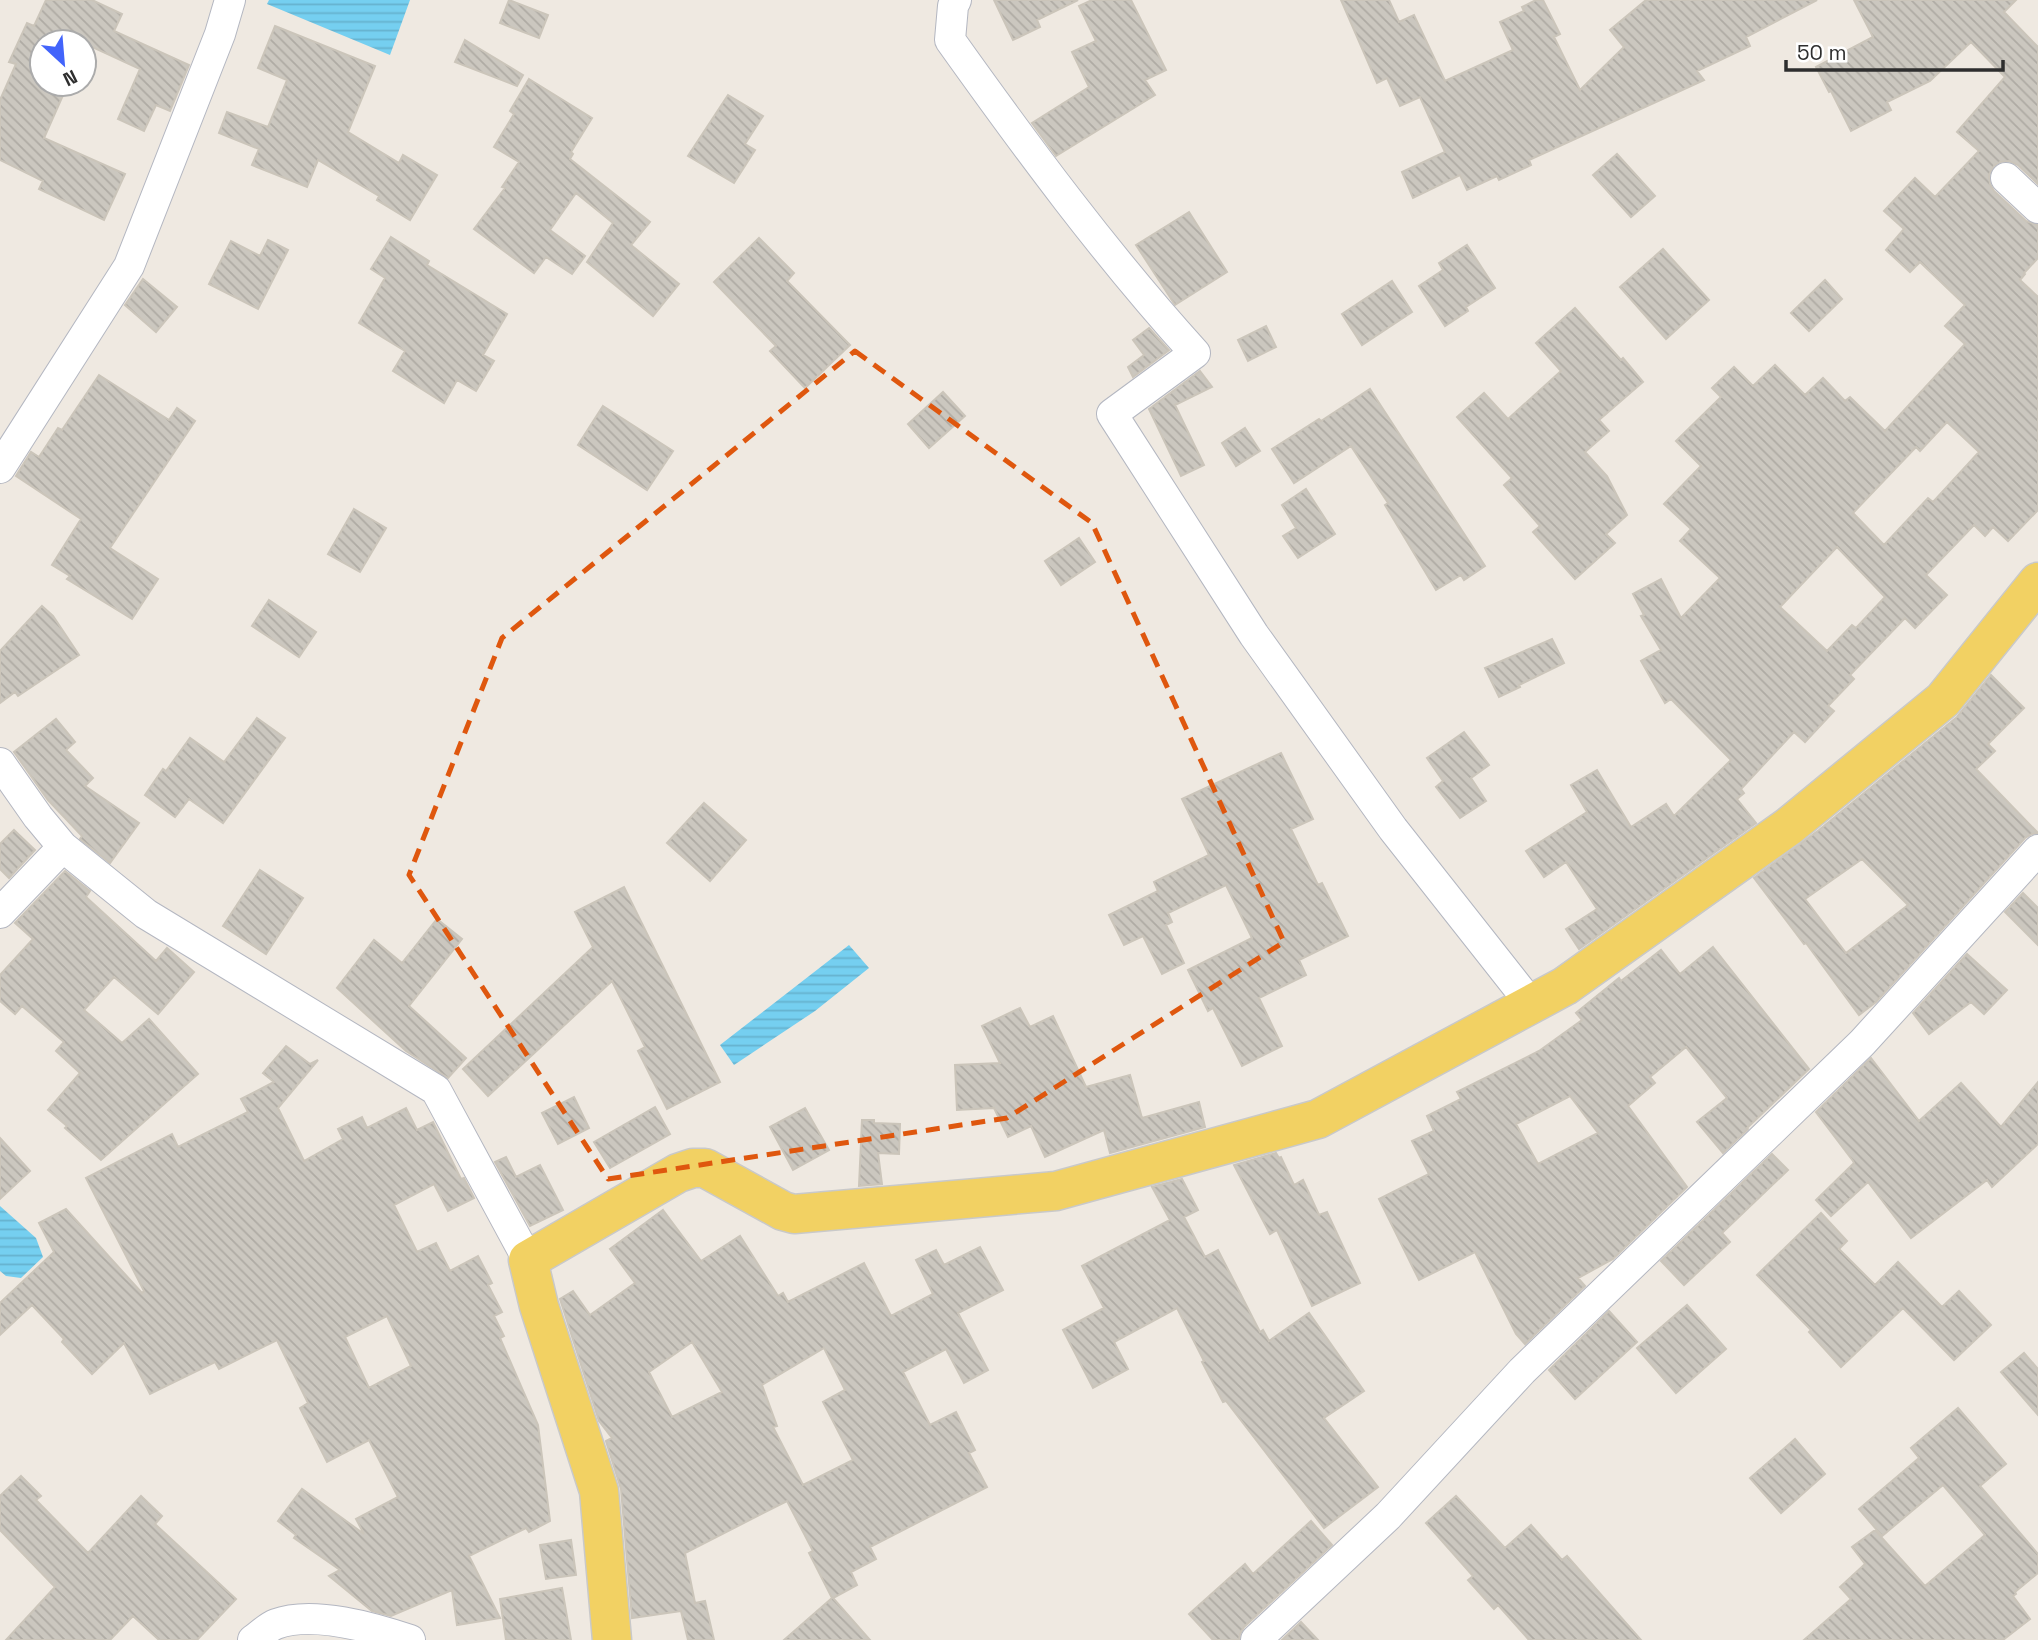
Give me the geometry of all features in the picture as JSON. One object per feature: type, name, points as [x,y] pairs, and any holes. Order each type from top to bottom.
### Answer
[{"type":"main road","points":[[612,1640],[599,1491],[539,1306],[528,1260],[678,1173],[693,1168],[705,1168],[783,1211],[794,1214],[1056,1191],[1318,1119],[1565,986],[1788,827],[1943,700],[2038,582]]},
{"type":"street","points":[[0,467],[129,266],[220,34],[230,0]]},
{"type":"street","points":[[956,0],[950,40],[1030,151],[1145,297],[1195,353],[1112,414],[1254,635],[1393,829],[1531,1004]]},
{"type":"street","points":[[2006,178],[2038,208]]},
{"type":"street","points":[[0,762],[37,817],[63,847],[146,914],[436,1090],[528,1260]]},
{"type":"street","points":[[0,913],[63,847]]},
{"type":"street","points":[[1256,1640],[1388,1516],[1522,1371],[1863,1043],[2038,850]]},
{"type":"street","points":[[253,1640],[274,1625],[302,1619],[370,1627],[410,1640]]},
{"type":"highlighted area","points":[[855,351],[1092,523],[1284,942],[1007,1118],[608,1179],[409,875],[502,638]]},
{"type":"water","points":[[269,0],[410,0],[390,55],[267,4]]},
{"type":"water","points":[[849,945],[869,968],[815,1011],[734,1065],[720,1045]]},
{"type":"water","points":[[0,1206],[36,1238],[43,1257],[21,1278],[6,1276],[0,1271]]},
{"type":"building","points":[[46,0],[92,0],[122,14],[114,31],[189,65],[170,111],[156,105],[144,131],[118,119],[140,69],[98,50],[98,28],[28,28],[28,98],[62,98],[44,138],[125,174],[104,220],[39,189],[43,181],[0,160],[0,100],[16,64],[9,62],[27,23],[34,26]]},
{"type":"building","points":[[509,0],[548,15],[539,38],[500,23]]},
{"type":"building","points":[[994,0],[1078,0],[1037,20],[1040,27],[1013,40]]},
{"type":"building","points":[[1092,0],[1131,0],[1166,70],[1145,80],[1155,95],[1056,156],[1032,123],[1089,87],[1072,52],[1096,41],[1079,6]]},
{"type":"building","points":[[1341,0],[1389,0],[1399,22],[1414,15],[1445,81],[1513,50],[1500,22],[1524,11],[1522,7],[1536,0],[1543,0],[1560,34],[1554,37],[1580,90],[1624,47],[1610,30],[1646,0],[1817,0],[1746,37],[1750,46],[1697,71],[1704,80],[1529,160],[1531,165],[1499,180],[1497,176],[1467,190],[1460,175],[1413,198],[1402,172],[1445,152],[1420,97],[1400,106],[1387,78],[1377,83]]},
{"type":"building","points":[[1854,0],[2016,0],[2004,12],[2038,47],[2038,184],[2018,165],[2009,161],[1994,166],[1989,175],[1994,191],[2026,221],[2038,225],[2038,258],[2020,280],[2038,297],[2038,510],[2008,541],[1993,527],[1985,536],[1974,525],[1926,575],[1947,595],[1915,628],[1905,618],[1850,675],[1854,679],[1828,706],[1834,711],[1805,742],[1794,732],[1741,789],[1744,793],[1737,799],[1756,823],[1579,949],[1566,929],[1597,909],[1566,862],[1544,877],[1526,851],[1587,812],[1571,785],[1597,770],[1631,827],[1666,804],[1674,816],[1731,760],[1671,699],[1665,703],[1641,661],[1661,650],[1641,616],[1644,615],[1633,594],[1661,579],[1681,618],[1720,578],[1680,541],[1691,529],[1664,504],[1701,466],[1676,441],[1721,397],[1712,388],[1734,367],[1753,386],[1775,365],[1805,395],[1823,378],[1845,401],[1850,397],[1885,431],[1965,344],[1945,326],[1965,305],[1920,262],[1910,272],[1886,250],[1904,229],[1884,211],[1915,178],[1935,197],[1979,151],[1957,132],[2005,77],[1971,42],[1930,81],[1887,102],[1891,110],[1851,131],[1816,67],[1873,37]],"holes":[[[1947,422],[1979,452],[1933,502],[1928,498],[1884,545],[1853,513],[1916,447],[1920,451]],[[1837,547],[1885,597],[1856,628],[1852,625],[1827,651],[1780,607]]]},
{"type":"building","points":[[275,26],[375,66],[348,132],[399,163],[403,155],[437,175],[410,220],[377,200],[379,196],[318,160],[307,187],[252,165],[259,149],[219,133],[227,112],[268,127],[287,80],[258,68]]},
{"type":"building","points":[[465,40],[523,75],[517,86],[455,62]]},
{"type":"building","points":[[529,79],[592,118],[571,152],[573,154],[570,159],[650,222],[631,245],[679,284],[653,316],[587,262],[613,223],[576,193],[550,230],[585,256],[572,274],[546,257],[534,273],[474,229],[505,188],[502,187],[519,162],[494,147],[514,114],[510,111]]},
{"type":"building","points":[[728,95],[763,116],[745,144],[755,150],[734,183],[688,156]]},
{"type":"building","points":[[1617,154],[1655,196],[1631,217],[1593,175]]},
{"type":"building","points":[[1189,212],[1227,272],[1175,305],[1136,245]]},
{"type":"building","points":[[391,237],[429,261],[427,265],[507,314],[483,355],[494,361],[476,391],[457,380],[444,403],[393,371],[405,351],[359,323],[385,278],[371,269]]},
{"type":"building","points":[[759,238],[794,273],[787,281],[850,345],[805,388],[770,351],[776,346],[714,282]]},
{"type":"building","points":[[268,240],[288,250],[258,309],[209,284],[231,241],[260,256]]},
{"type":"building","points":[[1467,245],[1495,288],[1466,307],[1468,311],[1445,326],[1419,286],[1443,270],[1439,263]]},
{"type":"building","points":[[1663,249],[1709,300],[1666,339],[1620,287]]},
{"type":"building","points":[[143,279],[177,307],[156,332],[125,305]]},
{"type":"building","points":[[1825,280],[1842,299],[1809,331],[1791,313]]},
{"type":"building","points":[[1392,281],[1412,312],[1362,345],[1342,314]]},
{"type":"building","points":[[1575,308],[1643,382],[1599,420],[1609,431],[1585,452],[1607,476],[1627,515],[1606,534],[1615,543],[1575,579],[1533,532],[1540,526],[1504,485],[1512,478],[1457,417],[1484,393],[1508,419],[1561,371],[1536,343]]},
{"type":"building","points":[[1266,326],[1276,347],[1248,361],[1238,340]]},
{"type":"building","points":[[1149,328],[1169,350],[1133,377],[1128,367],[1144,355],[1133,340]]},
{"type":"building","points":[[1200,371],[1212,387],[1175,405],[1204,465],[1181,476],[1149,409]]},
{"type":"building","points":[[99,375],[169,420],[177,408],[195,421],[110,548],[158,579],[132,619],[67,579],[70,576],[52,565],[81,519],[16,476],[31,452],[39,457],[58,428],[62,430]]},
{"type":"building","points":[[1370,389],[1485,566],[1464,580],[1461,575],[1436,590],[1385,505],[1388,503],[1351,446],[1294,483],[1272,449]]},
{"type":"building","points":[[943,392],[965,416],[929,448],[908,424]]},
{"type":"building","points":[[603,406],[673,451],[647,490],[578,445]]},
{"type":"building","points":[[1245,428],[1260,451],[1236,466],[1222,443]]},
{"type":"building","points":[[1306,489],[1335,534],[1298,558],[1283,536],[1296,528],[1282,505]]},
{"type":"building","points":[[354,509],[386,528],[360,572],[328,554]]},
{"type":"building","points":[[1079,538],[1095,562],[1061,585],[1045,561]]},
{"type":"building","points":[[269,600],[316,632],[299,657],[252,626]]},
{"type":"building","points":[[42,606],[53,616],[79,655],[18,696],[15,692],[0,703],[0,651]]},
{"type":"building","points":[[1552,639],[1564,663],[1499,697],[1485,668]]},
{"type":"building","points":[[1991,675],[2024,708],[1988,744],[1995,751],[1976,769],[2038,833],[2025,838],[1876,1002],[1859,1015],[1754,878],[1819,830],[1957,717]],"holes":[[[1862,859],[1908,905],[1846,953],[1805,899]]]},
{"type":"building","points":[[257,718],[285,738],[223,823],[189,799],[175,817],[145,795],[190,738],[224,762]]},
{"type":"building","points":[[56,719],[75,742],[66,750],[93,778],[85,786],[139,823],[110,863],[80,839],[82,836],[48,800],[14,752]]},
{"type":"building","points":[[1464,732],[1489,765],[1471,778],[1486,801],[1460,818],[1436,787],[1443,781],[1427,758]]},
{"type":"building","points":[[1281,753],[1313,819],[1291,829],[1318,885],[1322,883],[1348,936],[1299,960],[1306,975],[1259,998],[1282,1046],[1242,1066],[1213,1008],[1208,1011],[1188,970],[1252,938],[1226,885],[1168,913],[1172,922],[1166,925],[1184,963],[1162,974],[1143,936],[1124,945],[1109,915],[1158,891],[1154,882],[1209,855],[1182,799]]},
{"type":"building","points":[[704,803],[746,840],[710,881],[667,843]]},
{"type":"building","points":[[14,830],[35,850],[9,878],[0,869],[0,844]]},
{"type":"building","points":[[260,870],[303,898],[266,954],[223,926]]},
{"type":"building","points":[[65,871],[90,891],[86,897],[156,961],[167,948],[194,972],[158,1014],[114,977],[84,1010],[122,1043],[149,1019],[198,1074],[101,1160],[48,1110],[80,1073],[56,1051],[64,1042],[22,1006],[15,1014],[0,1001],[0,975],[33,939],[15,923]]},
{"type":"building","points":[[624,887],[720,1082],[667,1109],[638,1051],[645,1047],[612,981],[488,1096],[463,1069],[593,947],[575,912]]},
{"type":"building","points":[[2023,893],[2038,908],[2038,945],[2005,912]]},
{"type":"building","points":[[437,919],[462,939],[409,1006],[466,1058],[448,1078],[406,1051],[337,988],[374,940],[402,963]]},
{"type":"building","points":[[1713,947],[1809,1069],[1723,1153],[1697,1122],[1727,1098],[1686,1047],[1650,1077],[1655,1083],[1628,1106],[1687,1187],[1613,1259],[1578,1278],[1585,1286],[1525,1344],[1516,1334],[1475,1252],[1419,1280],[1379,1199],[1429,1174],[1412,1141],[1434,1131],[1427,1116],[1461,1099],[1457,1092],[1539,1051],[1582,1020],[1576,1013],[1619,978],[1621,981],[1661,950],[1680,974]],"holes":[[[1570,1096],[1598,1133],[1538,1164],[1516,1124]]]},
{"type":"building","points":[[1967,954],[2007,990],[1984,1014],[1971,1002],[1929,1034],[1913,1013]]},
{"type":"building","points":[[1020,1008],[1030,1027],[1053,1016],[1086,1087],[1130,1075],[1142,1118],[1199,1102],[1205,1127],[1110,1153],[1104,1130],[1045,1157],[1031,1126],[1008,1137],[994,1108],[957,1110],[955,1065],[1000,1063],[982,1026]]},
{"type":"building","points":[[286,1046],[310,1064],[318,1060],[278,1108],[304,1161],[343,1139],[338,1129],[362,1117],[367,1128],[406,1108],[417,1130],[433,1122],[461,1179],[464,1178],[474,1198],[448,1211],[434,1184],[394,1205],[417,1252],[436,1243],[450,1271],[478,1256],[492,1283],[488,1285],[502,1312],[494,1316],[504,1336],[500,1338],[538,1425],[550,1521],[529,1532],[526,1528],[469,1556],[500,1618],[457,1625],[452,1590],[391,1616],[372,1611],[329,1576],[340,1570],[294,1538],[296,1535],[278,1521],[302,1489],[364,1534],[356,1519],[398,1497],[369,1440],[327,1462],[300,1408],[308,1403],[277,1340],[219,1369],[215,1362],[150,1394],[124,1343],[92,1374],[32,1305],[0,1335],[0,1303],[54,1252],[39,1223],[66,1209],[142,1293],[144,1291],[86,1178],[172,1134],[178,1147],[248,1112],[241,1099],[274,1082],[263,1073]],"holes":[[[387,1316],[411,1366],[369,1388],[345,1337]]]},
{"type":"building","points":[[1871,1058],[1919,1121],[1961,1083],[2001,1127],[2038,1082],[2038,1144],[1992,1187],[1987,1180],[1911,1238],[1868,1182],[1831,1216],[1816,1200],[1854,1163],[1816,1112]]},
{"type":"building","points":[[574,1097],[589,1128],[558,1144],[542,1113]]},
{"type":"building","points":[[655,1107],[670,1134],[610,1168],[594,1142]]},
{"type":"building","points":[[805,1108],[829,1150],[793,1170],[770,1127]]},
{"type":"building","points":[[862,1120],[900,1124],[899,1154],[878,1153],[882,1184],[859,1186]]},
{"type":"building","points":[[0,1138],[30,1171],[0,1199]]},
{"type":"building","points":[[1276,1153],[1281,1157],[1294,1185],[1303,1180],[1319,1215],[1327,1212],[1360,1283],[1312,1306],[1277,1230],[1270,1234],[1234,1165]]},
{"type":"building","points":[[1772,1154],[1788,1170],[1722,1233],[1730,1242],[1684,1285],[1661,1261]]},
{"type":"building","points":[[506,1157],[516,1177],[540,1165],[563,1210],[530,1226],[495,1162]]},
{"type":"building","points":[[1182,1179],[1198,1210],[1184,1217],[1205,1257],[1218,1250],[1260,1332],[1263,1330],[1269,1341],[1309,1313],[1364,1391],[1324,1418],[1378,1487],[1324,1528],[1226,1401],[1223,1402],[1177,1308],[1114,1342],[1128,1369],[1093,1388],[1063,1330],[1104,1308],[1082,1266],[1170,1220],[1152,1187]]},
{"type":"building","points":[[663,1210],[701,1261],[740,1236],[778,1296],[783,1293],[788,1302],[864,1263],[891,1316],[933,1294],[916,1260],[936,1250],[944,1265],[980,1247],[1003,1290],[958,1313],[988,1370],[964,1383],[946,1349],[903,1372],[930,1425],[956,1412],[975,1450],[969,1453],[987,1487],[870,1547],[876,1559],[851,1572],[857,1585],[833,1598],[870,1640],[784,1640],[832,1598],[809,1553],[813,1551],[787,1501],[685,1553],[695,1603],[705,1601],[714,1640],[688,1640],[681,1611],[632,1618],[621,1489],[606,1441],[612,1438],[599,1421],[560,1299],[573,1291],[590,1315],[635,1283],[610,1249]],"holes":[[[692,1342],[722,1392],[672,1417],[649,1372]],[[824,1348],[845,1390],[823,1402],[853,1460],[803,1485],[773,1427],[777,1426],[762,1385]]]},
{"type":"building","points":[[1821,1213],[1847,1241],[1839,1249],[1875,1285],[1898,1262],[1942,1307],[1959,1291],[1991,1325],[1954,1360],[1903,1308],[1841,1367],[1809,1332],[1811,1330],[1757,1275]]},
{"type":"building","points":[[1687,1305],[1726,1349],[1676,1393],[1637,1348]]},
{"type":"building","points":[[1609,1311],[1637,1342],[1575,1399],[1549,1370]]},
{"type":"building","points":[[2024,1353],[2038,1369],[2038,1415],[2001,1372]]},
{"type":"building","points":[[1958,1408],[2006,1464],[1980,1486],[2038,1554],[2038,1573],[2013,1596],[2030,1619],[2003,1640],[1804,1640],[1851,1599],[1840,1587],[1865,1564],[1852,1547],[1875,1530],[1925,1586],[1985,1535],[1943,1485],[1882,1536],[1859,1509],[1919,1458],[1911,1448]]},
{"type":"building","points":[[1795,1439],[1825,1474],[1781,1513],[1750,1478]]},
{"type":"building","points":[[21,1476],[41,1496],[36,1500],[88,1553],[141,1496],[162,1516],[155,1524],[236,1599],[197,1640],[159,1640],[133,1616],[110,1640],[6,1640],[55,1587],[0,1530],[0,1496]]},
{"type":"building","points":[[1456,1496],[1505,1548],[1531,1525],[1562,1560],[1567,1556],[1641,1640],[1529,1640],[1498,1605],[1494,1609],[1468,1580],[1473,1576],[1426,1523]]},
{"type":"building","points":[[1311,1521],[1332,1545],[1244,1627],[1239,1640],[1213,1640],[1189,1614],[1245,1564],[1253,1574]]},
{"type":"building","points":[[571,1540],[576,1575],[546,1579],[540,1545]]},
{"type":"building","points":[[562,1588],[571,1640],[506,1640],[500,1599]]},
{"type":"building","points":[[1301,1622],[1318,1640],[1282,1640]]}]
